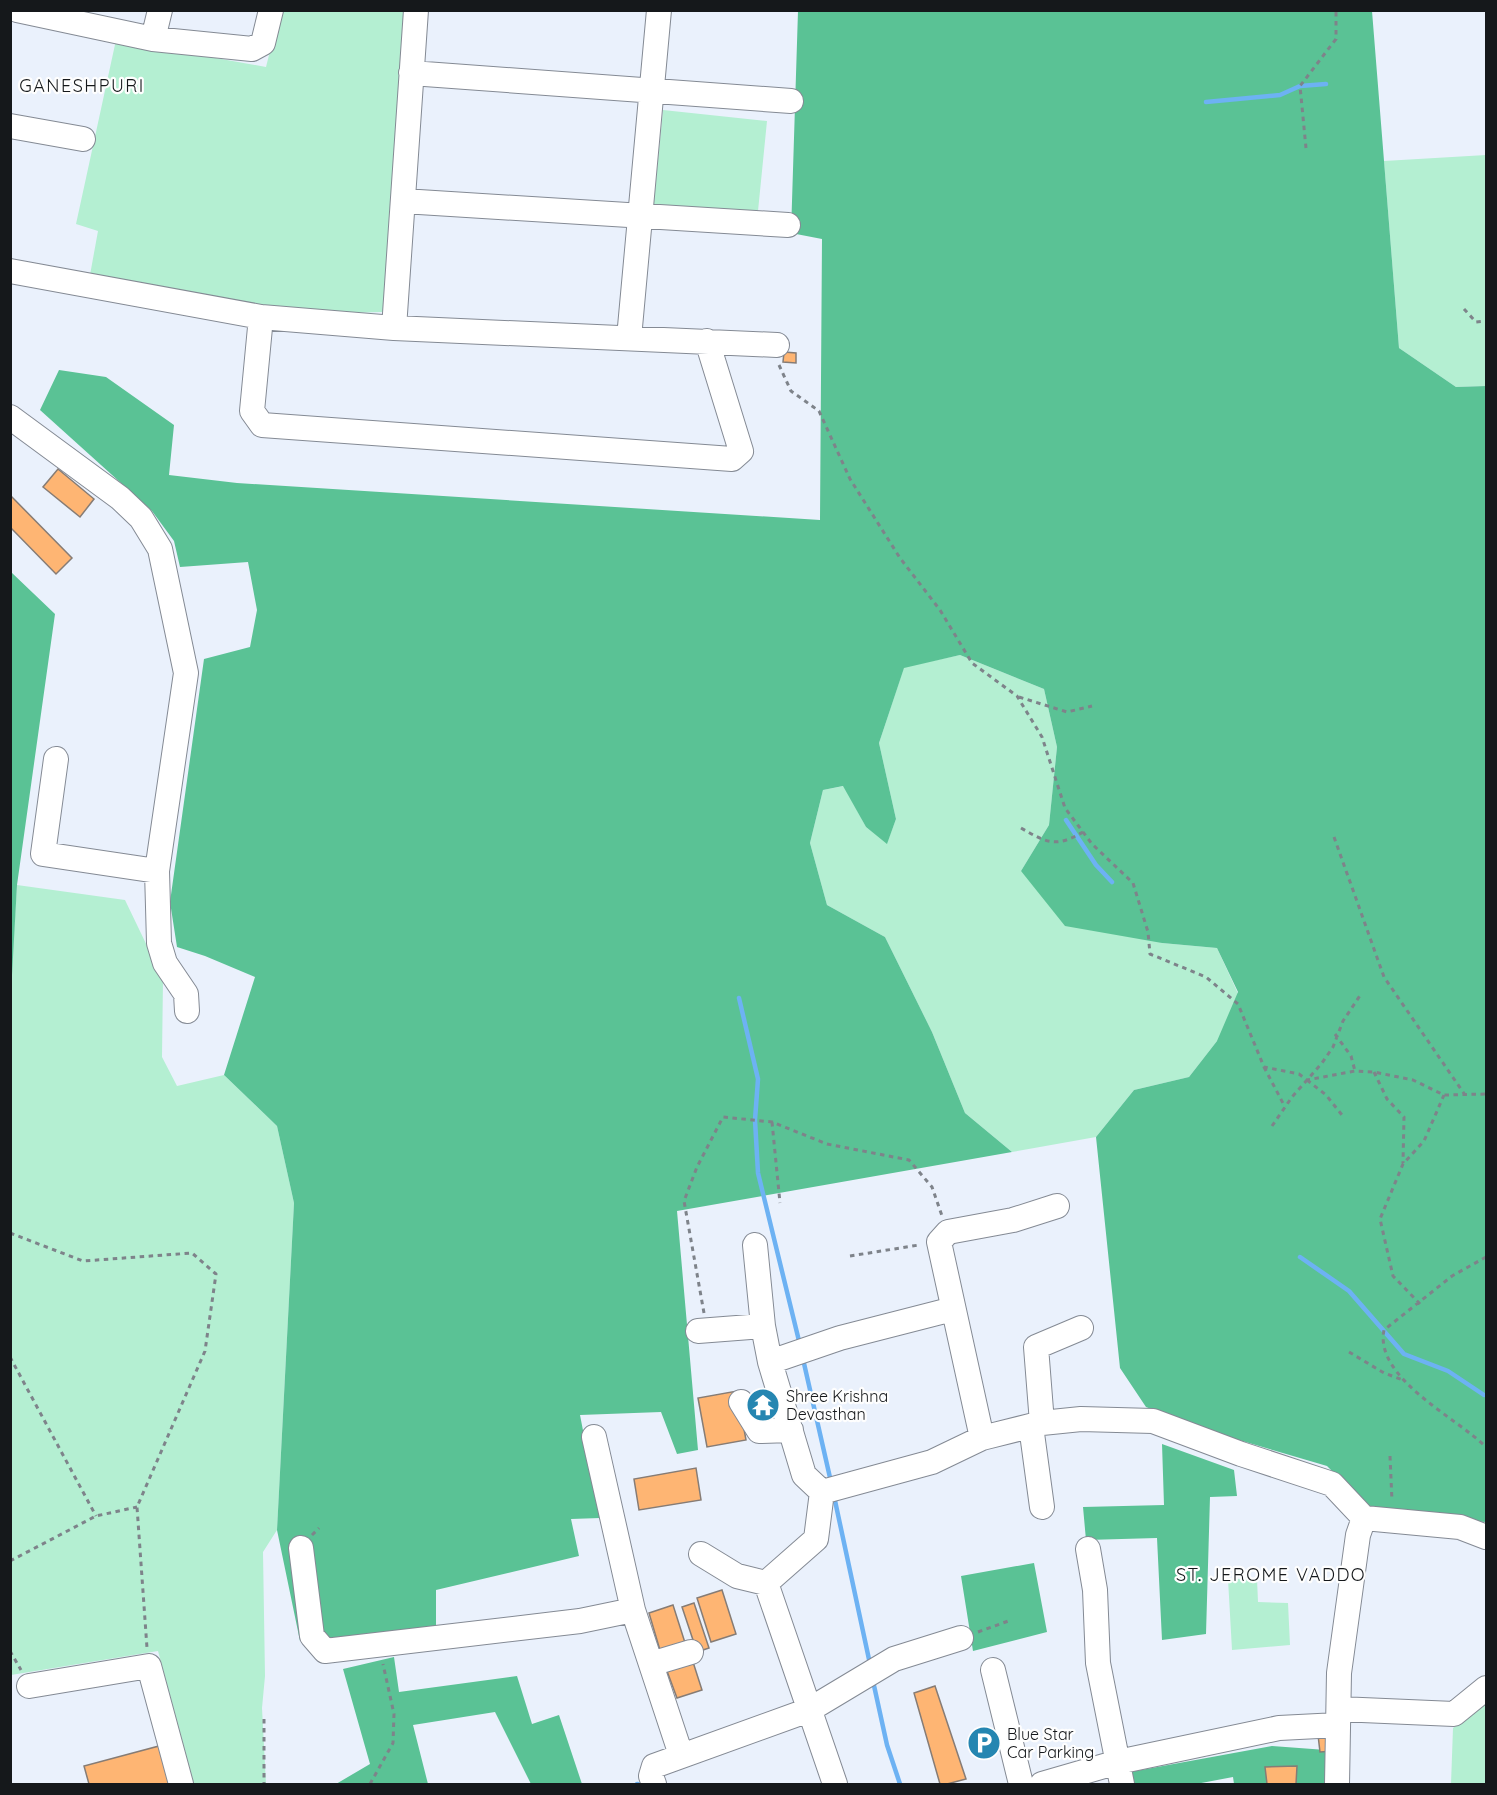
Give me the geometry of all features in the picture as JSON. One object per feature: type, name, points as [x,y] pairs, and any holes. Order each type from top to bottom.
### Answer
[{"type":"street","points":[[17,10],[55,14],[153,39],[252,49],[263,43],[271,10]]},
{"type":"street","points":[[153,39],[160,10]]},
{"type":"street","points":[[394,328],[416,10]]},
{"type":"street","points":[[629,338],[659,10]]},
{"type":"street","points":[[411,73],[790,101]]},
{"type":"street","points":[[10,126],[83,139]]},
{"type":"street","points":[[403,201],[640,218],[788,225]]},
{"type":"street","points":[[10,271],[261,316],[394,328],[777,345]]},
{"type":"street","points":[[261,316],[252,411],[262,425],[732,459],[741,451],[707,341]]},
{"type":"street","points":[[10,417],[120,498],[141,518],[160,549],[186,672],[157,871],[159,943],[165,963],[186,994],[187,1011]]},
{"type":"street","points":[[56,759],[43,854],[157,871]]},
{"type":"street","points":[[982,1438],[953,1309],[944,1237],[1013,1220],[1057,1206]]},
{"type":"street","points":[[755,1245],[763,1326],[770,1362],[804,1475],[822,1492]]},
{"type":"street","points":[[770,1362],[840,1338],[953,1309]]},
{"type":"street","points":[[703,1330],[763,1326]]},
{"type":"street","points":[[1042,1508],[1036,1425],[1036,1347],[1081,1328]]},
{"type":"street","points":[[741,1402],[759,1431],[791,1430]]},
{"type":"street","points":[[1081,1419],[1086,1406],[1129,1406]]},
{"type":"street","points":[[822,1492],[932,1462],[982,1438],[1036,1425],[1081,1419],[1153,1421],[1241,1454],[1332,1484],[1364,1518],[1460,1527],[1486,1537]]},
{"type":"street","points":[[594,1437],[633,1610],[681,1755]]},
{"type":"street","points":[[766,1583],[816,1539],[822,1492]]},
{"type":"street","points":[[1337,1785],[1340,1673],[1358,1535],[1364,1518]]},
{"type":"street","points":[[302,1548],[312,1636],[325,1651],[580,1622],[633,1610]]},
{"type":"street","points":[[1088,1549],[1095,1590],[1098,1663],[1120,1773]]},
{"type":"street","points":[[701,1554],[737,1575],[766,1583]]},
{"type":"street","points":[[766,1583],[835,1785]]},
{"type":"street","points":[[654,1785],[651,1776],[654,1766],[809,1710],[894,1659],[961,1638]]},
{"type":"street","points":[[651,1664],[691,1652]]},
{"type":"street","points":[[29,1686],[149,1666],[181,1785]]},
{"type":"street","points":[[993,1670],[1022,1785]]},
{"type":"street","points":[[1042,1785],[1120,1773],[1279,1728],[1338,1717],[1454,1714],[1486,1688]]},
{"type":"path","points":[[1306,148],[1299,86],[1336,39],[1336,10]]},
{"type":"path","points":[[1464,309],[1476,322],[1486,321]]},
{"type":"path","points":[[777,345],[780,366],[792,391],[819,411],[850,479],[900,558],[940,610],[972,663],[1017,696],[1067,712],[1092,706]]},
{"type":"path","points":[[1017,696],[1042,737],[1065,808],[1083,831],[1133,883],[1148,932],[1150,954],[1206,977],[1238,1005],[1264,1067],[1285,1107]]},
{"type":"path","points":[[1021,828],[1047,843],[1068,840],[1083,831]]},
{"type":"path","points":[[1334,837],[1384,977],[1465,1095]]},
{"type":"path","points":[[1272,1126],[1333,1047],[1335,1034],[1361,994]]},
{"type":"path","points":[[1335,1034],[1351,1056],[1355,1071]]},
{"type":"path","points":[[1264,1067],[1299,1074],[1326,1095],[1342,1115]]},
{"type":"path","points":[[1307,1080],[1355,1071],[1374,1072],[1413,1080],[1444,1095],[1486,1094]]},
{"type":"path","points":[[1374,1072],[1387,1099],[1404,1117],[1403,1164]]},
{"type":"path","points":[[1420,1304],[1392,1276],[1380,1219],[1403,1164],[1424,1141],[1444,1095]]},
{"type":"path","points":[[703,1330],[684,1201],[723,1117],[772,1122],[827,1144],[909,1160],[932,1187],[944,1237],[850,1256]]},
{"type":"path","points":[[772,1122],[780,1203]]},
{"type":"path","points":[[10,1233],[83,1260],[192,1253],[216,1274],[205,1351],[137,1507],[149,1666]]},
{"type":"path","points":[[1486,1257],[1452,1276],[1420,1304],[1384,1330],[1381,1342],[1394,1368],[1405,1381],[1435,1408],[1486,1447]]},
{"type":"path","points":[[1349,1352],[1384,1373],[1405,1381]]},
{"type":"path","points":[[10,1357],[96,1516]]},
{"type":"path","points":[[1390,1455],[1394,1488],[1390,1521]]},
{"type":"path","points":[[10,1561],[96,1516],[137,1507]]},
{"type":"path","points":[[961,1638],[1011,1620]]},
{"type":"path","points":[[370,1785],[393,1743],[394,1714],[379,1645]]},
{"type":"path","points":[[264,1719],[264,1785]]},
{"type":"green space","points":[[280,11],[408,11],[390,304],[382,312],[308,314],[90,275],[98,231],[76,224],[116,40],[266,67]]},
{"type":"green space","points":[[798,11],[1372,11],[1399,348],[1456,387],[1486,386],[1486,1522],[1429,1519],[1366,1505],[1327,1466],[1205,1430],[1146,1407],[1120,1368],[1096,1137],[1134,1090],[1189,1077],[1217,1041],[1238,992],[1217,948],[1162,943],[1065,926],[1021,871],[1049,825],[1057,747],[1044,689],[960,655],[904,668],[879,743],[896,819],[887,844],[866,827],[843,786],[823,790],[810,843],[827,905],[885,937],[932,1032],[965,1113],[1012,1152],[677,1211],[698,1450],[677,1454],[661,1412],[580,1415],[600,1518],[571,1519],[579,1556],[436,1590],[436,1628],[300,1641],[277,1530],[294,1203],[277,1126],[224,1075],[255,977],[177,947],[170,902],[204,659],[250,647],[257,610],[248,562],[180,567],[174,541],[152,511],[40,410],[59,370],[106,377],[174,425],[169,475],[237,483],[820,520],[822,239],[791,233]]},
{"type":"green space","points":[[663,110],[767,121],[757,221],[653,210]]},
{"type":"green space","points":[[1486,155],[1486,386],[1456,387],[1399,348],[1384,161]]},
{"type":"green space","points":[[11,572],[55,614],[17,885],[11,993]]},
{"type":"green space","points":[[960,655],[1044,689],[1057,747],[1049,825],[1021,871],[1162,943],[1217,948],[1266,1054],[1217,1041],[1189,1077],[1134,1090],[1096,1137],[1012,1152],[965,1113],[932,1032],[885,937],[827,905],[810,843],[823,790],[844,786],[866,827],[887,843],[896,819],[879,743],[904,667]]},
{"type":"green space","points":[[17,885],[125,900],[163,979],[162,1057],[177,1086],[224,1075],[277,1126],[294,1203],[277,1530],[263,1552],[265,1676],[262,1708],[266,1784],[194,1784],[158,1651],[11,1675],[10,993]]},
{"type":"green space","points":[[1162,1444],[1234,1470],[1237,1496],[1210,1497],[1206,1634],[1162,1640],[1157,1538],[1086,1540],[1083,1507],[1164,1505]]},
{"type":"green space","points":[[1034,1563],[1047,1632],[973,1651],[961,1576]]},
{"type":"green space","points":[[1228,1579],[1257,1579],[1258,1602],[1288,1603],[1290,1645],[1232,1650]]},
{"type":"green space","points":[[394,1657],[399,1692],[517,1676],[532,1724],[559,1715],[582,1784],[531,1784],[495,1712],[413,1725],[428,1784],[336,1784],[370,1764],[343,1669]]},
{"type":"green space","points":[[1486,1704],[1486,1784],[1451,1784],[1453,1728]]},
{"type":"green space","points":[[1272,1746],[1326,1750],[1325,1784],[1234,1784],[1233,1777],[1196,1784],[1131,1784],[1130,1772]]},
{"type":"building","points":[[784,352],[796,353],[796,363],[783,362]]},
{"type":"building","points":[[58,469],[94,499],[80,517],[43,487]]},
{"type":"building","points":[[10,495],[72,558],[56,574],[10,527]]},
{"type":"building","points":[[737,1391],[746,1440],[707,1447],[698,1398]]},
{"type":"building","name":"Shree Krishna Devasthan","points":[[769,1395],[774,1411],[756,1413],[753,1398]]},
{"type":"building","points":[[696,1468],[701,1500],[639,1510],[634,1479]]},
{"type":"building","points":[[722,1590],[736,1634],[711,1642],[697,1598]]},
{"type":"building","points":[[694,1603],[709,1648],[697,1652],[682,1607]]},
{"type":"building","points":[[673,1605],[687,1649],[662,1657],[649,1613]]},
{"type":"building","points":[[693,1662],[702,1690],[677,1698],[667,1671]]},
{"type":"building","points":[[935,1686],[966,1779],[947,1784],[940,1784],[914,1693]]},
{"type":"building","points":[[1333,1733],[1333,1751],[1320,1752],[1318,1735]]},
{"type":"building","points":[[159,1746],[170,1784],[89,1784],[84,1766]]},
{"type":"building","points":[[1297,1766],[1296,1784],[1267,1784],[1265,1767]]},
{"type":"waterway","points":[[1206,102],[1280,95],[1300,86],[1326,84]]},
{"type":"waterway","points":[[1066,820],[1096,865],[1112,882]]},
{"type":"waterway","points":[[739,998],[758,1079],[755,1120],[758,1173],[800,1345]]},
{"type":"waterway","points":[[1300,1257],[1349,1291],[1404,1354],[1448,1371],[1484,1395]]},
{"type":"waterway","points":[[803,1359],[831,1482]]},
{"type":"waterway","points":[[834,1496],[870,1664]]},
{"type":"waterway","points":[[873,1681],[887,1745],[900,1784]]},
{"type":"place","name":"Shree Krishna Devasthan","points":[[763,1405]]},
{"type":"place","name":"Blue Star Car Parking","points":[[984,1743]]},
{"type":"district","name":"GANESHPURI","points":[[82,86]]},
{"type":"district","name":"ST. JEROME VADDO","points":[[1271,1575]]}]
